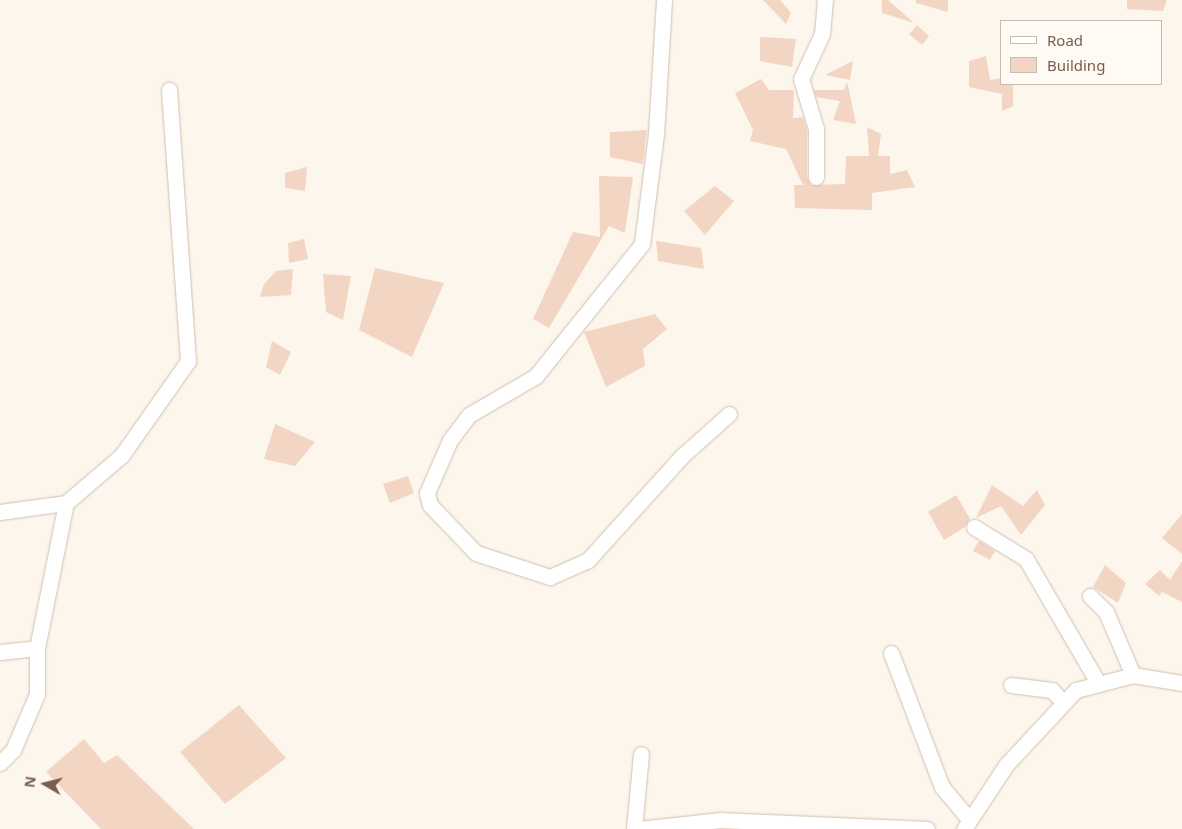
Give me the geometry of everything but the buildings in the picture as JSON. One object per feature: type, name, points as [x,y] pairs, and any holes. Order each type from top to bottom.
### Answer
[{"type":"street","points":[[664,0],[656,134],[642,244],[536,376],[469,415],[450,440],[427,494],[430,505],[476,553],[550,577],[588,560],[682,456],[729,414]]},
{"type":"street","points":[[816,177],[816,129],[801,79],[822,34],[825,0]]},
{"type":"street","points":[[0,512],[66,503],[122,455],[188,361],[169,90]]},
{"type":"street","points":[[0,763],[13,750],[38,694],[37,648],[66,503]]},
{"type":"street","points":[[974,527],[1026,559],[1097,681]]},
{"type":"street","points":[[1090,596],[1106,612],[1134,675]]},
{"type":"street","points":[[0,652],[37,648]]},
{"type":"street","points":[[891,653],[942,787],[966,823],[1062,701],[1097,681],[1134,675],[1182,683]]},
{"type":"street","points":[[1011,685],[1052,690],[1062,701]]},
{"type":"street","points":[[634,829],[641,754]]},
{"type":"street","points":[[639,829],[721,820],[927,829]]}]
